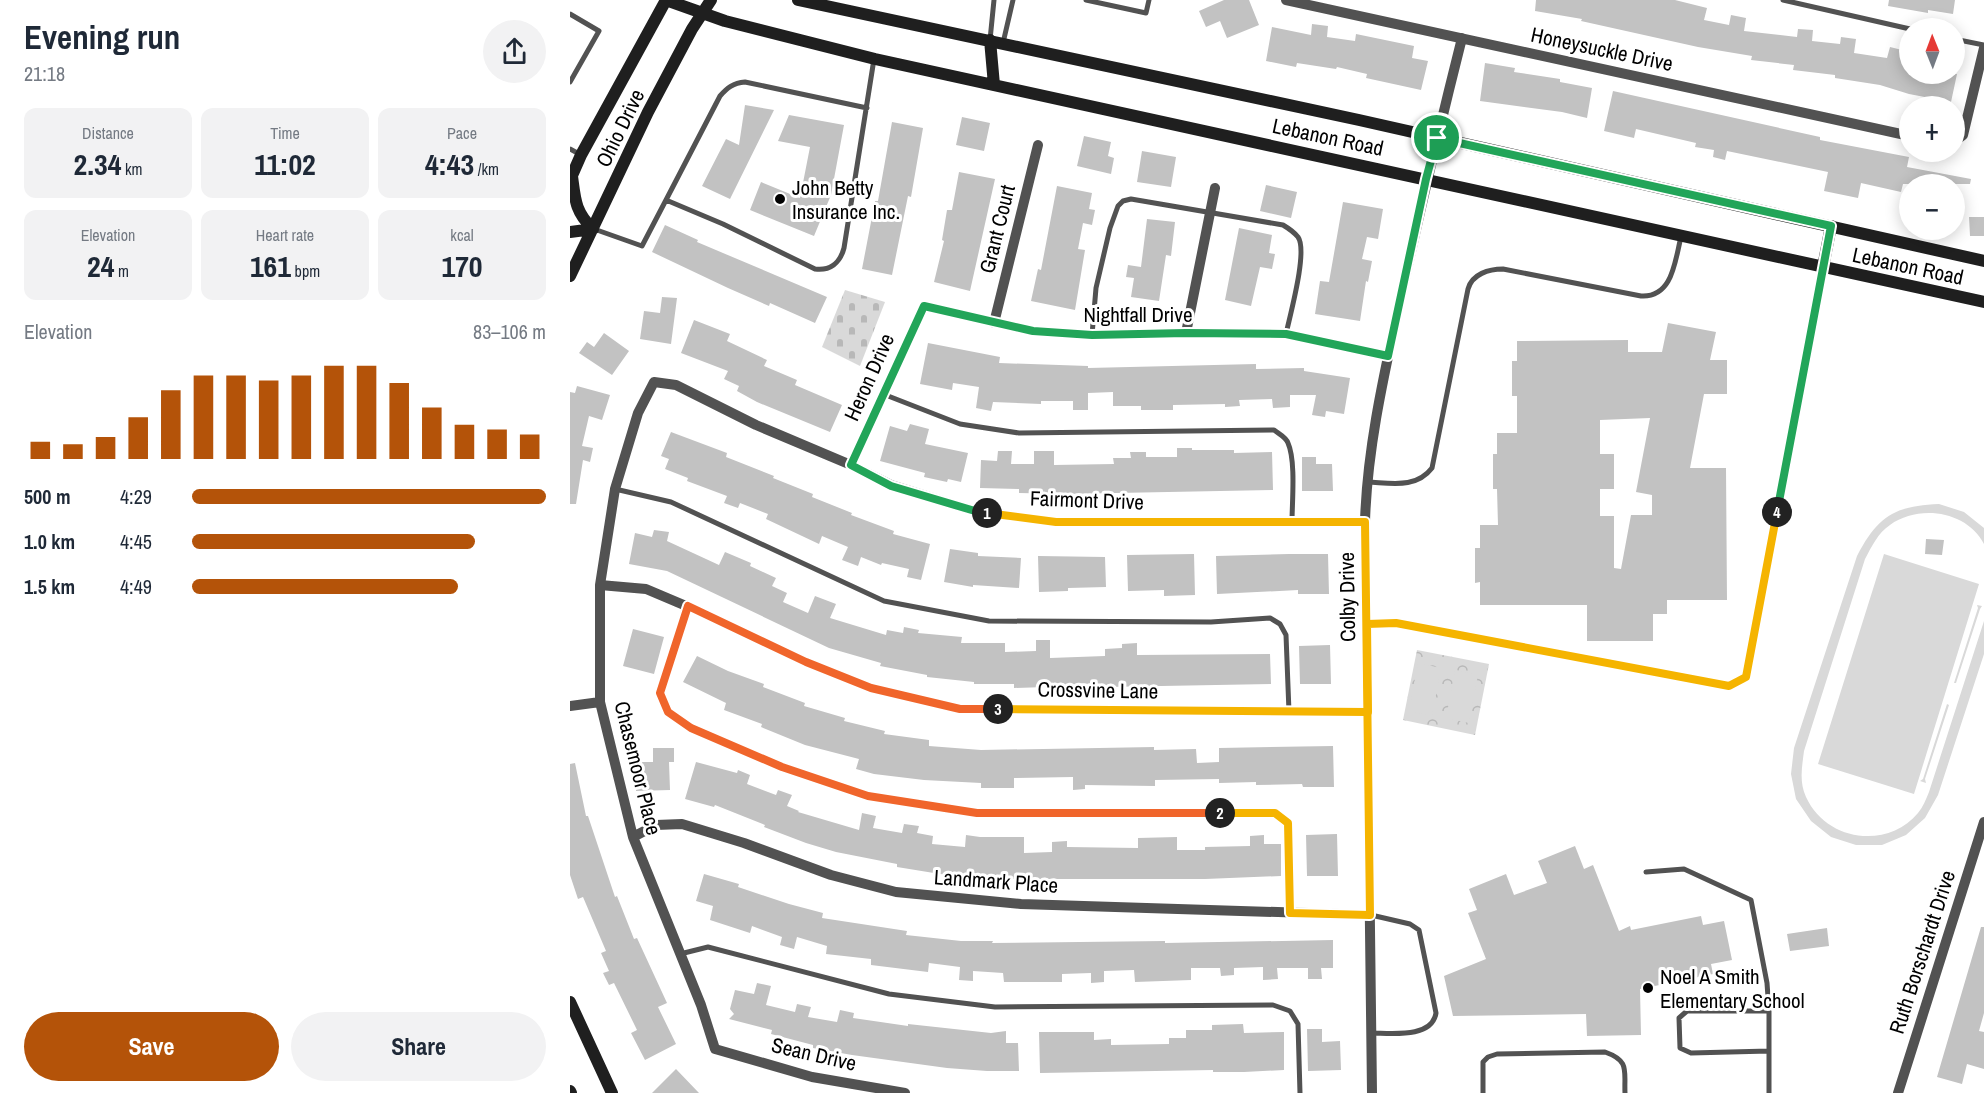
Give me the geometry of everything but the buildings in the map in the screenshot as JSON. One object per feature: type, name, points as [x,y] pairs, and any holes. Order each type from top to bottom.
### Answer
[{"type":"main road","name":"Lebanon Road","points":[[666,0],[702,13],[875,59],[1984,302]]},
{"type":"main road","name":"Ohio Drive","points":[[571,178],[575,152],[666,0]]},
{"type":"main road","name":"Ohio Drive","points":[[570,276],[648,112],[711,0]]},
{"type":"main road","name":"Lebanon Road","points":[[798,0],[997,41],[1984,261]]},
{"type":"main road","points":[[994,85],[997,41]]},
{"type":"main road","points":[[571,178],[576,205],[582,218],[593,229]]},
{"type":"main road","points":[[1823,267],[1831,226]]},
{"type":"main road","points":[[570,232],[593,229]]},
{"type":"main road","points":[[570,1002],[612,1093]]},
{"type":"street","name":"Honeysuckle Drive","points":[[1286,0],[1899,134]]},
{"type":"street","name":"Colby Drive","points":[[1372,1093],[1366,482],[1388,356],[1426,179],[1462,38]]},
{"type":"street","points":[[1965,127],[1984,47]]},
{"type":"street","name":"Grant Court","points":[[994,323],[1038,145]]},
{"type":"street","points":[[1186,333],[1215,188]]},
{"type":"street","name":"Nightfall Drive","points":[[924,306],[1033,331],[1092,335],[1286,334],[1388,356]]},
{"type":"street","name":"Heron Drive","points":[[851,465],[924,306]]},
{"type":"street","name":"Fairmont Drive","points":[[654,382],[676,385],[756,425],[851,465],[891,486],[975,511],[1056,522],[1365,522]]},
{"type":"street","name":"Chasemoor Place","points":[[654,382],[638,413],[615,489],[600,585],[600,702],[633,837],[701,1005],[715,1048]]},
{"type":"street","name":"Crossvine Lane","points":[[600,585],[646,589],[688,606],[806,662],[871,688],[960,709],[1368,712]]},
{"type":"street","points":[[570,706],[600,702]]},
{"type":"street","name":"Ruth Borschardt Drive","points":[[1898,1093],[1984,822]]},
{"type":"street","name":"Landmark Place","points":[[633,837],[656,825],[682,824],[744,843],[831,875],[896,892],[1021,904],[1370,915]]},
{"type":"street","name":"Sean Drive","points":[[715,1048],[812,1077],[905,1093]]},
{"type":"lane","points":[[994,0],[997,41]]},
{"type":"lane","points":[[997,41],[1012,0]]},
{"type":"lane","points":[[1086,0],[1146,13],[1149,0]]},
{"type":"lane","points":[[1783,0],[1899,26]]},
{"type":"lane","points":[[570,14],[599,31],[570,82]]},
{"type":"lane","points":[[1965,42],[1984,47]]},
{"type":"lane","points":[[666,200],[723,224],[815,268],[823,269],[834,266],[841,258],[844,248],[875,59]]},
{"type":"lane","points":[[593,229],[642,246],[720,96],[736,83],[755,84],[867,108]]},
{"type":"lane","points":[[1092,335],[1101,262],[1118,206],[1123,201],[1131,199],[1283,225],[1298,237],[1301,245],[1301,259],[1286,334]]},
{"type":"lane","points":[[1366,482],[1413,482],[1424,477],[1432,468],[1467,289],[1474,278],[1490,270],[1503,269],[1651,296],[1660,292],[1668,282],[1682,235]]},
{"type":"lane","points":[[1367,624],[1396,623],[1729,686],[1746,677],[1823,267]]},
{"type":"lane","points":[[883,394],[960,424],[1019,433],[1274,430],[1289,444],[1292,470],[1292,522]]},
{"type":"lane","points":[[615,489],[671,502],[884,601],[989,621],[1212,621],[1269,618],[1280,624],[1286,635],[1289,712]]},
{"type":"lane","points":[[688,606],[660,693],[668,712],[691,728],[782,767],[868,796],[977,813],[1275,813],[1288,823],[1290,913]]},
{"type":"lane","points":[[1646,872],[1684,869],[1751,900],[1767,983],[1769,1093]]},
{"type":"lane","points":[[1370,915],[1410,924],[1419,930],[1436,1013],[1435,1019],[1423,1030],[1371,1033]]},
{"type":"lane","points":[[680,954],[708,948],[889,994],[995,1007],[1273,1005],[1290,1011],[1298,1024],[1300,1093]]},
{"type":"lane","points":[[1769,1011],[1687,1011],[1679,1018],[1680,1048],[1691,1053],[1769,1051]]},
{"type":"lane","points":[[1483,1093],[1483,1062],[1488,1057],[1497,1054],[1605,1052],[1619,1057],[1623,1064],[1625,1093]]},
{"type":"green space","points":[[845,290],[885,302],[860,366],[822,347]]},
{"type":"green space","points":[[1939,504],[1964,512],[1984,528],[1984,544],[1966,524],[1942,514],[1928,513],[1902,518],[1886,528],[1876,540],[1865,559],[1804,751],[1802,786],[1815,812],[1842,831],[1874,836],[1905,825],[1918,813],[1929,792],[1984,621],[1984,654],[1938,795],[1925,818],[1906,835],[1882,845],[1856,845],[1831,837],[1811,821],[1796,799],[1791,774],[1794,748],[1857,556],[1865,542],[1880,522],[1889,516],[1910,507]]},
{"type":"green space","points":[[1884,554],[1979,584],[1914,794],[1818,764]]},
{"type":"green space","points":[[1977,605],[1982,606],[1956,683],[1954,683],[1978,608]]},
{"type":"green space","points":[[1417,650],[1489,664],[1475,735],[1403,720]]},
{"type":"green space","points":[[1418,663],[1441,668],[1432,716],[1409,711]]},
{"type":"green space","points":[[1455,670],[1478,675],[1469,723],[1446,718]]},
{"type":"green space","points":[[1947,704],[1949,705],[1925,779],[1926,783],[1920,781],[1923,779]]},
{"type":"place","name":"John Betty Insurance Inc.","points":[[780,199]]},
{"type":"place","name":"Noel A Smith Elementary School","points":[[1648,988]]},
{"type":"route","points":[[1437,138],[1388,356],[1286,334],[1092,335],[1033,331],[924,306],[851,465],[891,486],[975,511],[1056,522],[1365,522],[1368,712],[1370,915],[1290,913],[1288,823],[1275,813],[977,813],[868,796],[782,767],[691,728],[668,712],[660,693],[688,606],[806,662],[871,688],[960,709],[1368,712],[1367,624],[1396,623],[1729,686],[1746,677],[1831,226],[1437,138]]}]
